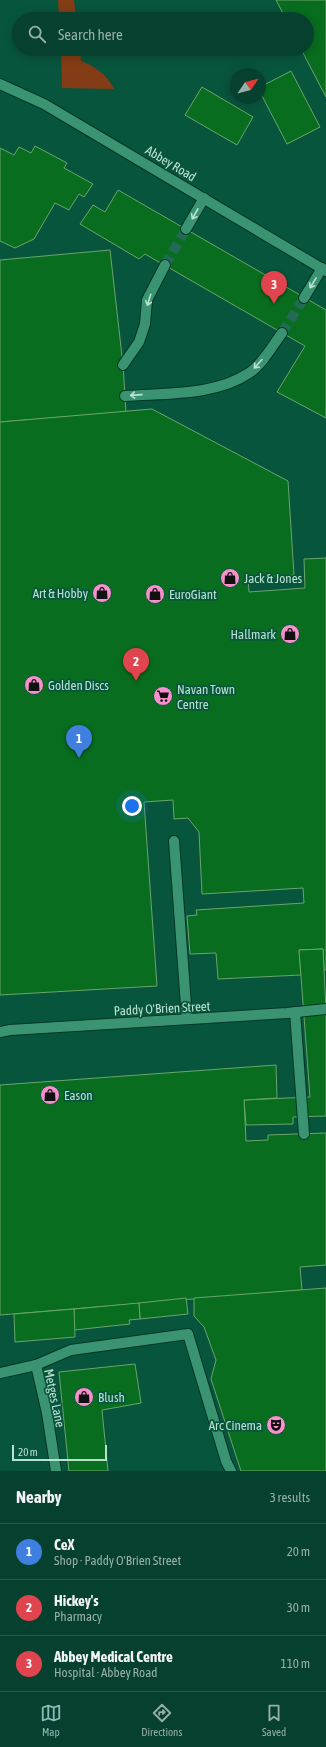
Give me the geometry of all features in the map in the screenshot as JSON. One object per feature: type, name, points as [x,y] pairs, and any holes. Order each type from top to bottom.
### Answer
[{"type":"street","name":"Abbey Road","points":[[0,84],[44,104],[324,270]]},
{"type":"street","points":[[186,229],[204,198]]},
{"type":"street","points":[[123,365],[139,342],[145,324],[147,300],[165,265]]},
{"type":"street","points":[[304,298],[324,270]]},
{"type":"street","points":[[125,396],[210,390],[227,384],[250,373],[265,357],[282,333]]},
{"type":"street","points":[[174,841],[187,1019]]},
{"type":"street","name":"Paddy O'Brien Street","points":[[0,1032],[10,1030],[326,1009]]},
{"type":"street","points":[[295,1012],[304,1134]]},
{"type":"street","points":[[36,1365],[71,1350],[188,1334],[226,1461],[231,1471]]},
{"type":"street","name":"Metges Lane","points":[[0,1373],[36,1365],[47,1413],[56,1471]]},
{"type":"shaded area","points":[[58,0],[74,0],[75,12],[59,12]]},
{"type":"shaded area","points":[[61,56],[81,56],[81,61],[100,72],[114,89],[62,88]]},
{"type":"building","points":[[276,0],[326,0],[326,97],[305,56],[314,56],[314,12],[282,12]]},
{"type":"building","points":[[291,71],[320,127],[287,144],[266,104],[266,84]]},
{"type":"building","points":[[202,87],[253,117],[237,145],[185,115]]},
{"type":"building","points":[[35,146],[67,163],[64,168],[93,184],[84,197],[79,194],[69,210],[55,203],[34,239],[15,248],[0,241],[0,148],[14,155],[19,147],[31,153]]},
{"type":"building","points":[[118,190],[326,310],[326,418],[277,392],[305,346],[145,254],[139,259],[80,224],[93,205],[105,212]]},
{"type":"building","points":[[110,250],[123,365],[126,412],[0,422],[0,260]]},
{"type":"building","name":"Navan Town Centre","points":[[152,409],[288,481],[294,575],[248,578],[249,592],[305,588],[304,559],[326,558],[326,970],[324,970],[323,949],[299,950],[301,975],[218,979],[216,953],[190,954],[187,916],[197,915],[196,910],[304,903],[303,888],[202,894],[199,832],[188,818],[174,819],[173,800],[144,802],[157,986],[0,995],[0,422]]},
{"type":"building","points":[[323,949],[326,1010],[326,1116],[293,1117],[293,1124],[246,1125],[244,1100],[310,1097],[299,950]]},
{"type":"building","points":[[276,1065],[277,1098],[244,1100],[246,1141],[268,1140],[268,1135],[326,1133],[326,1265],[300,1267],[302,1290],[0,1315],[0,1085]]},
{"type":"building","name":"Arc Cinema","points":[[326,1288],[326,1471],[241,1471],[211,1379],[216,1360],[204,1327],[194,1316],[194,1298]]},
{"type":"building","points":[[186,1298],[188,1314],[140,1319],[139,1303]]},
{"type":"building","points":[[139,1303],[140,1319],[129,1320],[130,1324],[74,1330],[74,1309]]},
{"type":"building","points":[[74,1309],[75,1337],[15,1342],[14,1314]]},
{"type":"building","points":[[135,1364],[141,1403],[102,1410],[108,1471],[69,1471],[59,1372]]},
{"type":"tunnel","points":[[165,265],[186,229]]},
{"type":"tunnel","points":[[282,333],[304,298]]},
{"type":"place","name":"Abbey Medical Centre","points":[[274,304]]},
{"type":"place","name":"Jack & Jones","points":[[230,578]]},
{"type":"place","name":"Art & Hobby","points":[[102,593]]},
{"type":"place","name":"EuroGiant","points":[[155,594]]},
{"type":"place","name":"Hallmark","points":[[290,634]]},
{"type":"place","name":"Hickey's","points":[[136,681]]},
{"type":"place","name":"Golden Discs","points":[[34,685]]},
{"type":"place","name":"Navan Town Centre","points":[[163,696]]},
{"type":"place","name":"CeX","points":[[79,758]]},
{"type":"place","name":"Eason","points":[[50,1095]]},
{"type":"place","name":"Blush","points":[[84,1397]]},
{"type":"place","name":"Arc Cinema","points":[[276,1425]]}]
